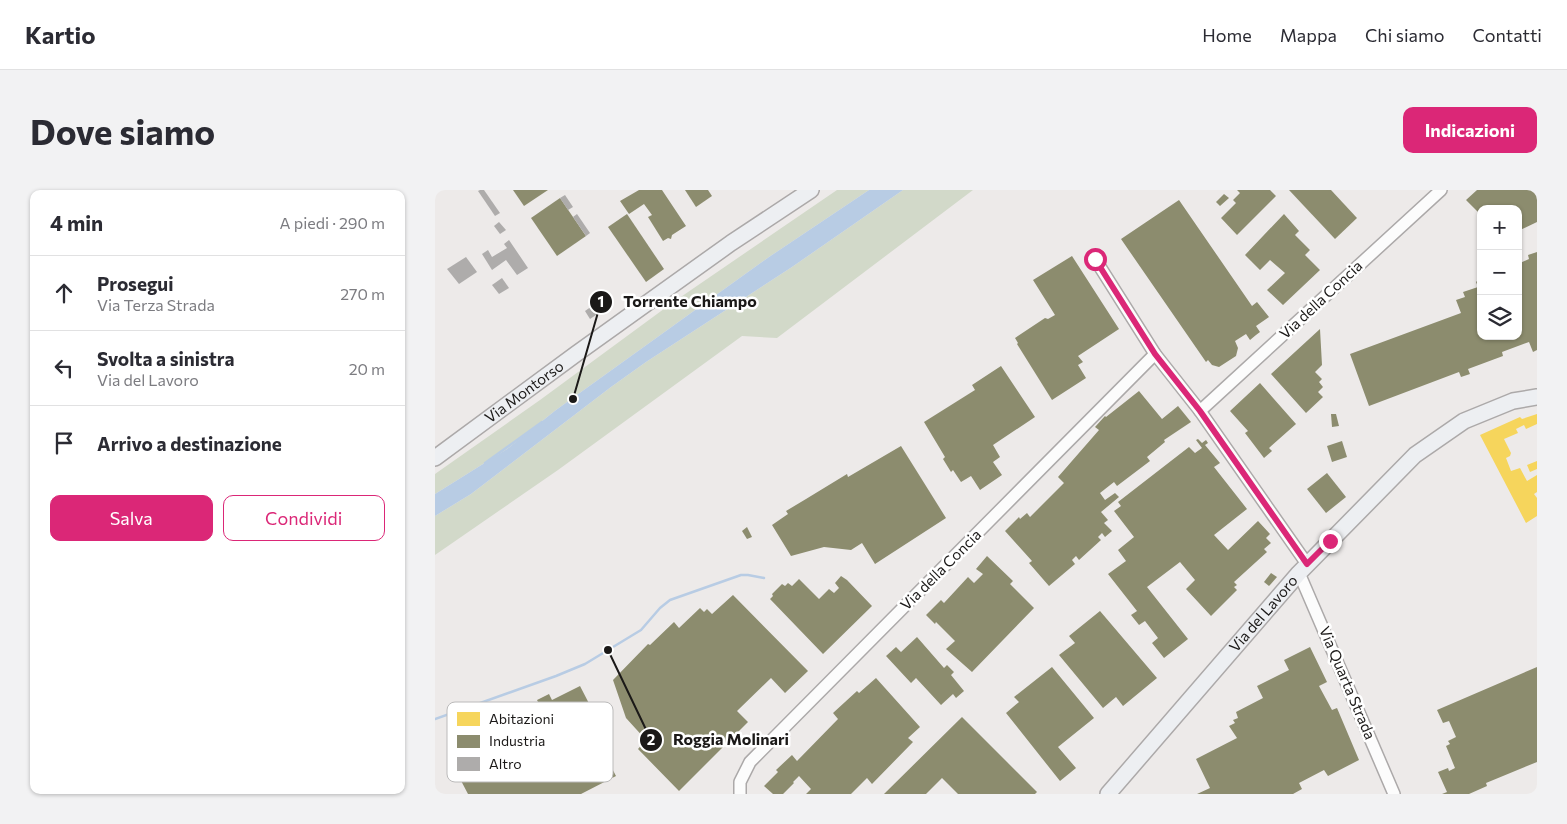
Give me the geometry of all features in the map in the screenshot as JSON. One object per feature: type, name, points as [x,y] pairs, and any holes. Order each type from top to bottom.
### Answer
[{"type":"street","name":"Via Montorso","points":[[435,458],[731,242],[811,190]]},
{"type":"street","name":"Via della Concia","points":[[1200,411],[1441,190]]},
{"type":"street","name":"Via Quarta Strada","points":[[1095,259],[1155,354],[1200,411],[1303,568],[1394,794]]},
{"type":"street","name":"Via della Concia","points":[[740,794],[740,782],[750,762],[1155,354]]},
{"type":"street","name":"Via del Lavoro","points":[[1108,794],[1303,568],[1415,455],[1464,421],[1513,401],[1537,397]]},
{"type":"green space","points":[[837,190],[869,190],[769,257],[556,410],[507,449],[435,494],[435,474],[672,303]]},
{"type":"green space","points":[[903,190],[973,190],[777,338],[742,336],[558,470],[435,555],[435,516],[471,494],[646,362],[792,267]]},
{"type":"water","points":[[869,190],[903,190],[792,267],[646,362],[471,494],[435,516],[435,494],[507,449],[556,410],[769,257]]},
{"type":"building: Abitazioni","points":[[1537,414],[1537,424],[1526,429],[1524,425],[1516,429],[1518,433],[1504,439],[1511,453],[1506,458],[1511,471],[1520,468],[1527,481],[1537,475],[1537,492],[1534,494],[1537,498],[1537,516],[1526,523],[1480,435],[1520,417],[1522,419]]},
{"type":"building: Abitazioni","points":[[1537,461],[1537,469],[1530,472],[1527,465]]},
{"type":"building: Industria","points":[[513,190],[548,190],[524,206]]},
{"type":"building: Industria","points":[[639,190],[662,190],[686,226],[672,235],[671,239],[668,238],[663,241],[648,217],[652,215],[644,204],[629,214],[620,201]]},
{"type":"building: Industria","points":[[685,190],[708,190],[712,196],[696,207]]},
{"type":"building: Industria","points":[[1237,190],[1270,190],[1276,196],[1237,235],[1221,218],[1236,203],[1233,200],[1240,193]]},
{"type":"building: Industria","points":[[1289,190],[1331,190],[1357,218],[1335,239]]},
{"type":"building: Industria","points":[[1477,190],[1537,190],[1537,222],[1522,229],[1522,205],[1477,205],[1477,211],[1466,200]]},
{"type":"building: Industria","points":[[1224,194],[1229,198],[1220,206],[1216,202]]},
{"type":"building: Industria","points":[[560,198],[586,236],[557,256],[531,218]]},
{"type":"building: Industria","points":[[1179,200],[1252,306],[1257,302],[1269,317],[1256,326],[1260,332],[1250,340],[1246,334],[1235,341],[1238,348],[1236,356],[1219,367],[1212,365],[1208,360],[1206,362],[1121,239]]},
{"type":"building: Industria","points":[[627,214],[664,269],[646,282],[608,227]]},
{"type":"building: Industria","points":[[1284,214],[1299,231],[1295,235],[1310,250],[1305,255],[1320,270],[1283,305],[1267,290],[1285,273],[1270,260],[1260,270],[1245,255]]},
{"type":"building: Industria","points":[[1537,252],[1537,350],[1533,352],[1529,342],[1502,352],[1503,356],[1468,369],[1470,374],[1461,377],[1459,372],[1369,406],[1350,354],[1461,313],[1456,300],[1465,297],[1463,292],[1477,287],[1477,340],[1522,340],[1522,262],[1529,259],[1528,255]]},
{"type":"building: Industria","points":[[1072,256],[1119,329],[1078,356],[1083,362],[1078,365],[1086,378],[1052,400],[1015,338],[1045,318],[1048,319],[1055,315],[1033,280]]},
{"type":"building: Industria","points":[[1320,329],[1322,365],[1315,372],[1322,379],[1319,382],[1323,387],[1318,392],[1323,397],[1306,413],[1271,374]]},
{"type":"building: Industria","points":[[1001,366],[1035,417],[993,445],[1000,457],[993,462],[1002,475],[980,490],[971,476],[961,482],[953,470],[951,472],[943,459],[945,457],[924,422],[975,390],[972,385]]},
{"type":"building: Industria","points":[[1260,383],[1296,424],[1269,448],[1272,451],[1264,458],[1245,433],[1248,431],[1230,411]]},
{"type":"building: Industria","points":[[1139,391],[1162,419],[1178,406],[1191,422],[1164,440],[1165,442],[1147,457],[1150,461],[1117,486],[1114,482],[1100,493],[1105,500],[1115,493],[1119,497],[1101,512],[1108,520],[1104,523],[1112,531],[1105,537],[1102,533],[1098,537],[1101,540],[1079,560],[1076,556],[1072,560],[1075,564],[1049,586],[1029,563],[1032,561],[1005,531],[1019,517],[1020,519],[1027,513],[1030,517],[1064,483],[1058,477],[1099,430],[1095,427],[1105,416]]},
{"type":"building: Industria","points":[[1331,414],[1336,414],[1339,426],[1332,427]]},
{"type":"building: Industria","points":[[1198,439],[1202,443],[1206,440],[1208,443],[1205,445],[1220,463],[1214,467],[1247,509],[1214,535],[1228,550],[1258,521],[1270,534],[1266,538],[1271,543],[1264,549],[1267,552],[1234,582],[1237,585],[1234,587],[1237,590],[1211,616],[1186,589],[1195,580],[1180,562],[1147,587],[1188,639],[1164,658],[1152,643],[1158,638],[1145,621],[1139,625],[1131,615],[1137,611],[1108,574],[1126,561],[1118,550],[1134,537],[1114,511],[1121,506],[1118,502],[1189,447],[1195,453],[1202,448],[1196,440]]},
{"type":"building: Industria","points":[[1342,441],[1347,457],[1332,462],[1327,446]]},
{"type":"building: Industria","points":[[901,446],[946,518],[875,564],[862,543],[851,550],[824,547],[791,556],[772,525],[788,514],[786,511],[847,474],[848,477]]},
{"type":"building: Industria","points":[[1327,473],[1346,497],[1326,513],[1307,489]]},
{"type":"building: Industria","points":[[747,527],[752,537],[747,539],[742,531]]},
{"type":"building: Industria","points":[[987,556],[1013,581],[1010,584],[1034,608],[972,672],[946,649],[955,641],[926,615],[941,600],[944,603],[968,577],[974,583],[983,574],[976,569]]},
{"type":"building: Industria","points":[[1271,573],[1277,577],[1269,586],[1264,582]]},
{"type":"building: Industria","points":[[841,576],[872,606],[823,654],[770,599],[773,596],[772,594],[782,584],[785,586],[788,583],[792,586],[799,579],[819,599],[829,589],[834,593],[839,588],[835,583]]},
{"type":"building: Industria","points":[[733,595],[808,671],[785,693],[771,678],[737,711],[748,722],[679,791],[638,749],[646,740],[626,718],[613,680],[648,644],[650,645],[674,622],[679,628],[700,608],[704,612],[707,609],[712,614]]},
{"type":"building: Industria","points":[[1100,611],[1157,678],[1123,706],[1116,697],[1103,708],[1059,655],[1075,643],[1069,636]]},
{"type":"building: Industria","points":[[917,637],[944,668],[947,665],[954,672],[951,675],[964,691],[956,698],[953,694],[941,705],[916,678],[911,683],[886,656],[896,647],[901,652]]},
{"type":"building: Industria","points":[[1310,647],[1327,682],[1319,686],[1332,710],[1337,708],[1359,760],[1328,776],[1324,770],[1299,783],[1302,789],[1293,794],[1197,794],[1210,788],[1196,759],[1237,738],[1229,726],[1235,723],[1233,720],[1238,718],[1236,712],[1263,698],[1257,686],[1289,670],[1284,660]]},
{"type":"building: Industria","points":[[1052,667],[1094,718],[1058,747],[1076,768],[1060,781],[1006,713],[1019,702],[1014,697]]},
{"type":"building: Industria","points":[[1537,667],[1537,762],[1486,783],[1487,786],[1469,794],[1442,794],[1447,792],[1438,772],[1448,768],[1449,771],[1455,768],[1446,746],[1450,744],[1448,741],[1456,737],[1449,721],[1443,723],[1437,710]]},
{"type":"building: Industria","points":[[876,678],[920,727],[908,738],[913,742],[872,784],[867,778],[851,794],[806,794],[811,789],[799,776],[783,794],[773,794],[764,786],[778,772],[776,770],[792,755],[797,761],[838,719],[833,713],[857,691],[859,693]]},
{"type":"building: Industria","points":[[580,686],[588,702],[538,702],[537,700],[549,694],[552,700]]},
{"type":"building: Industria","points":[[962,717],[1037,792],[1035,794],[958,794],[942,778],[926,794],[884,794]]},
{"type":"building: Industria","points":[[462,782],[604,782],[581,794],[468,794]]},
{"type":"building: Altro","points":[[484,190],[500,213],[495,216],[478,191]]},
{"type":"building: Altro","points":[[565,195],[573,207],[568,210],[560,198]]},
{"type":"building: Altro","points":[[577,214],[590,233],[586,236],[573,217]]},
{"type":"building: Altro","points":[[499,222],[506,230],[500,234],[494,226]]},
{"type":"building: Altro","points":[[509,240],[528,268],[517,275],[506,260],[492,270],[482,254],[488,250],[492,257],[507,248],[504,244]]},
{"type":"building: Altro","points":[[466,257],[477,272],[459,284],[447,269]]},
{"type":"building: Altro","points":[[502,278],[509,288],[499,294],[492,285]]},
{"type":"building: Altro","points":[[602,299],[608,307],[590,319],[585,311]]},
{"type":"waterway","points":[[485,463],[542,422]]},
{"type":"waterway","points":[[483,702],[585,664],[641,630],[660,608],[670,600],[741,575],[764,578]]},
{"type":"waterway","points":[[435,719],[447,715]]},
{"type":"place","name":"Torrente Chiampo","points":[[573,399]]},
{"type":"place","name":"Roggia Molinari","points":[[608,650]]},
{"type":"route","points":[[1095,259],[1155,354],[1200,411],[1307,564],[1330,541]]}]
